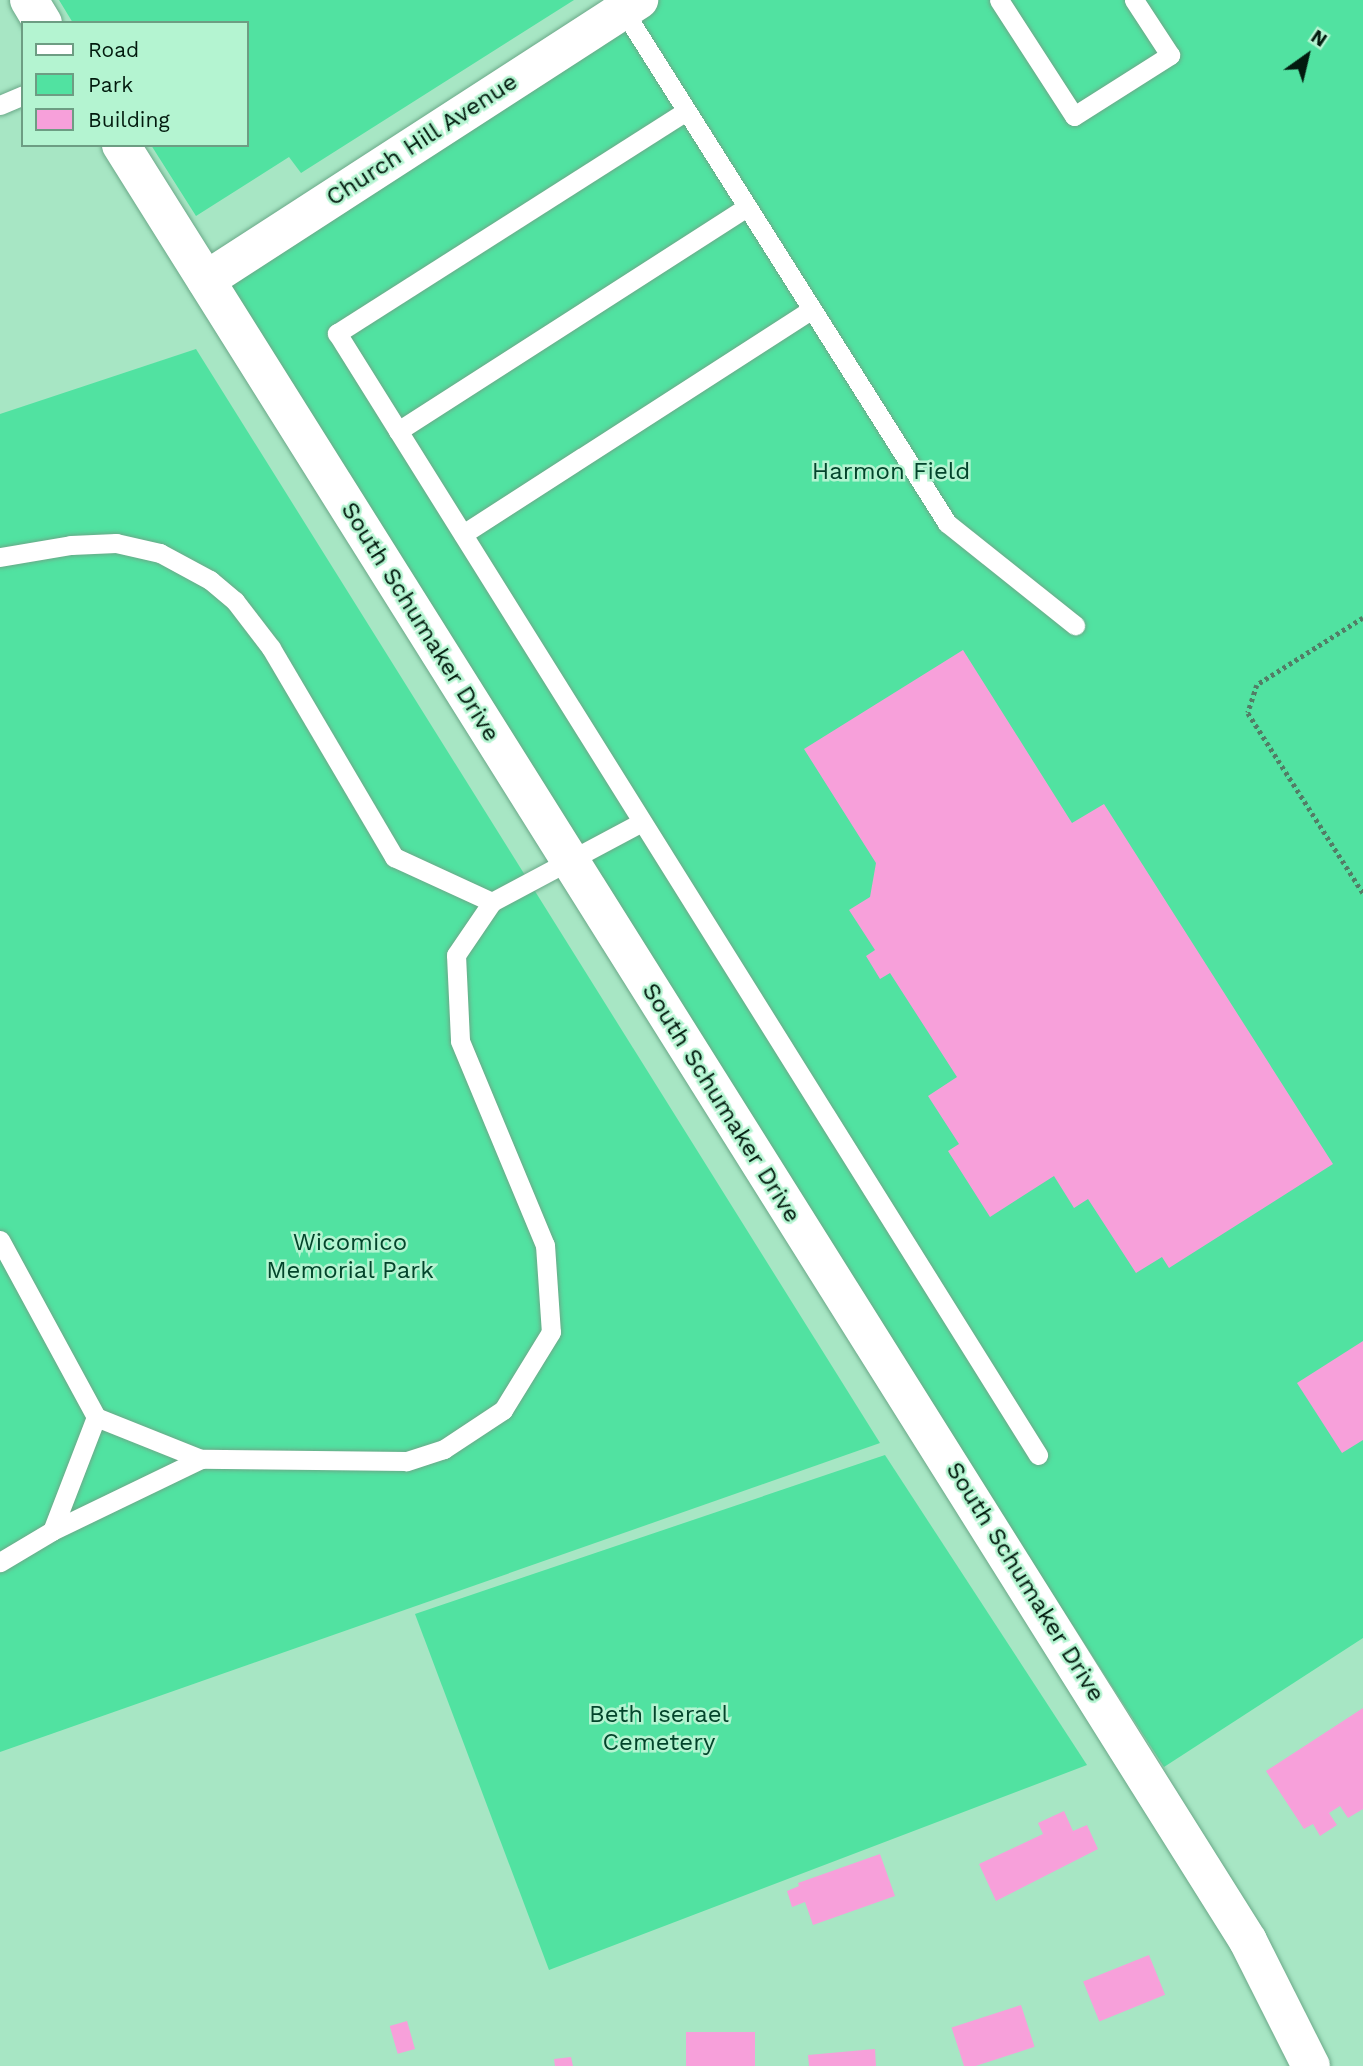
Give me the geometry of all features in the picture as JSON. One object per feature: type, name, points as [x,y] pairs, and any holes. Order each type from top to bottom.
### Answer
[{"type":"street","points":[[29,0],[42,21]]},
{"type":"street","name":"Church Hill Avenue","points":[[206,279],[631,5]]},
{"type":"street","name":"South Schumaker Drive","points":[[122,147],[1248,1941],[1311,2066]]},
{"type":"lane","points":[[999,0],[1074,116],[1170,55],[1134,0]]},
{"type":"lane","points":[[631,5],[686,111],[947,523],[1075,625]]},
{"type":"lane","points":[[0,105],[21,96]]},
{"type":"lane","points":[[686,111],[337,333],[640,823],[1038,1455]]},
{"type":"lane","points":[[398,431],[747,207]]},
{"type":"lane","points":[[463,534],[812,309]]},
{"type":"lane","points":[[0,557],[71,545],[116,543],[160,552],[210,580],[235,601],[271,648],[394,857],[492,901]]},
{"type":"lane","points":[[1,1244],[96,1417],[201,1459],[406,1461],[444,1449],[503,1410],[551,1332],[545,1245],[460,1041],[456,955],[492,901],[570,863],[640,823]]},
{"type":"lane","points":[[51,1531],[96,1417]]},
{"type":"lane","points":[[0,1562],[51,1531],[201,1459]]},
{"type":"path","points":[[1363,618],[1257,685],[1248,713],[1363,893]]},
{"type":"green space","points":[[59,0],[574,0],[301,173],[289,157],[196,216],[152,147],[248,147],[248,21],[72,21]]},
{"type":"green space","name":"Harmon Field","points":[[623,0],[1363,0],[1363,1638],[1164,1767],[206,280]]},
{"type":"green space","name":"Wicomico Memorial Park","points":[[196,349],[880,1443],[0,1752],[0,414]]},
{"type":"green space","name":"Beth Iserael Cemetery","points":[[885,1455],[1087,1765],[549,1970],[415,1614]]},
{"type":"building","points":[[963,650],[1072,823],[1104,804],[1333,1164],[1169,1268],[1162,1257],[1136,1273],[1088,1199],[1074,1208],[1054,1176],[990,1217],[948,1151],[959,1144],[928,1096],[957,1077],[890,973],[880,979],[866,956],[875,950],[849,910],[870,897],[876,863],[804,749]]},
{"type":"building","points":[[1363,1341],[1363,1440],[1342,1453],[1297,1383]]},
{"type":"building","points":[[1363,1708],[1363,1809],[1348,1818],[1340,1806],[1329,1813],[1337,1825],[1320,1836],[1313,1824],[1304,1829],[1266,1771]]},
{"type":"building","points":[[1064,1811],[1073,1831],[1087,1825],[1098,1849],[996,1901],[979,1864],[1043,1834],[1038,1823]]},
{"type":"building","points":[[880,1854],[895,1896],[813,1925],[805,1902],[792,1907],[787,1891],[799,1886],[798,1883]]},
{"type":"building","points":[[1149,1955],[1165,1995],[1099,2021],[1083,1982]]},
{"type":"building","points":[[1021,2005],[1035,2047],[976,2066],[964,2066],[952,2028]]},
{"type":"building","points":[[407,2021],[415,2049],[398,2054],[390,2026]]},
{"type":"building","points":[[686,2032],[755,2032],[755,2066],[686,2066]]},
{"type":"building","points":[[875,2049],[876,2066],[809,2066],[808,2055]]},
{"type":"building","points":[[571,2057],[573,2066],[555,2066],[554,2059]]}]
